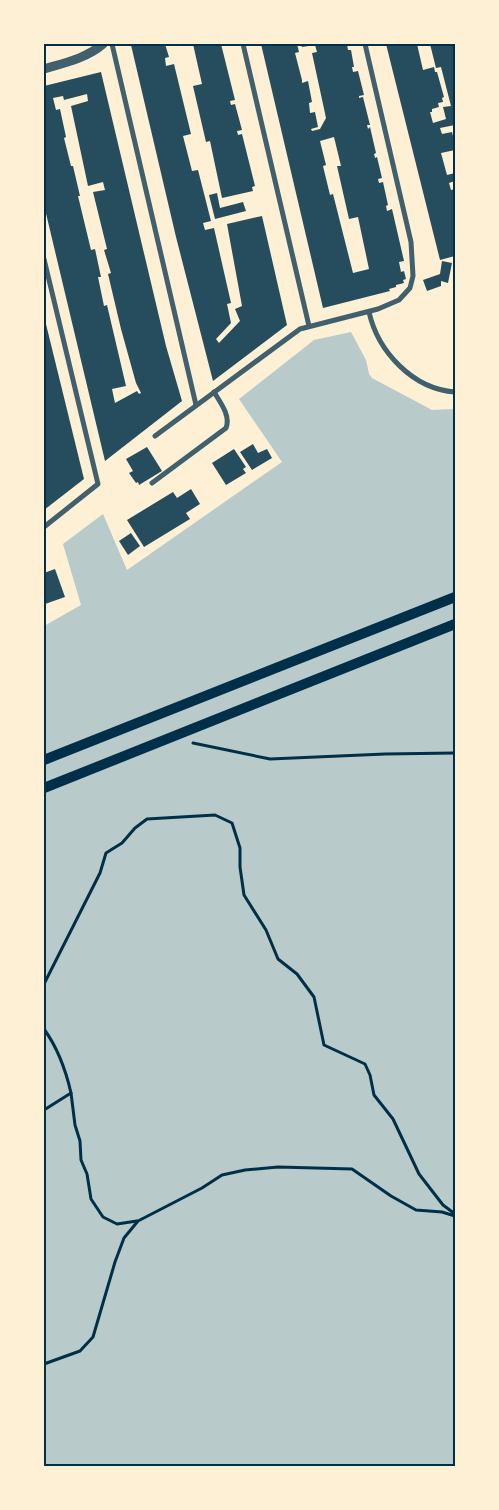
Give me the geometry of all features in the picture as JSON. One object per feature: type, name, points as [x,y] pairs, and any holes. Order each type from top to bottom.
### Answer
[{"type":"main road","points":[[44,760],[455,597]]},
{"type":"main road","points":[[44,788],[455,624]]},
{"type":"street","points":[[44,69],[88,54],[103,44]]},
{"type":"street","points":[[112,44],[196,405]]},
{"type":"street","points":[[243,44],[309,326]]},
{"type":"street","points":[[155,436],[294,333],[309,326],[368,312],[398,300],[410,288],[413,276],[413,253],[409,231],[365,44]]},
{"type":"street","points":[[44,259],[98,484],[44,527]]},
{"type":"street","points":[[368,312],[382,344],[402,368],[424,383],[455,392]]},
{"type":"street","points":[[152,483],[226,428],[228,424],[227,416],[214,392]]},
{"type":"path","points":[[169,738],[270,760],[385,754],[455,753]]},
{"type":"path","points":[[44,984],[100,873],[106,853],[122,843],[135,828],[147,819],[193,815],[215,814],[232,823],[240,848],[240,867],[244,896],[266,930],[278,959],[297,974],[314,997],[324,1045],[365,1064],[370,1075],[374,1095],[393,1119],[419,1174],[443,1205],[455,1215]]},
{"type":"path","points":[[44,1029],[62,1063],[71,1093],[75,1125],[80,1141],[82,1160],[88,1174],[91,1200],[103,1217],[118,1224],[138,1221],[195,1192],[222,1175],[245,1170],[278,1167],[352,1169],[391,1196],[416,1210],[455,1215]]},
{"type":"path","points":[[44,1110],[71,1093]]},
{"type":"path","points":[[44,1364],[80,1351],[93,1337],[124,1238],[138,1221]]},
{"type":"shaded area","points":[[351,332],[366,360],[369,374],[372,378],[432,410],[455,409],[455,1466],[44,1466],[44,626],[81,605],[63,544],[103,514],[127,570],[282,462],[239,399],[314,340]]},
{"type":"building","points":[[132,44],[165,44],[169,57],[165,58],[166,66],[174,64],[191,134],[183,136],[192,171],[198,170],[211,221],[203,223],[205,230],[214,228],[231,303],[227,304],[231,323],[216,339],[219,343],[240,321],[235,309],[242,306],[227,224],[262,216],[287,325],[213,381],[176,237]]},
{"type":"building","points":[[193,44],[221,44],[235,100],[230,101],[231,105],[235,104],[242,130],[237,131],[238,135],[242,134],[255,186],[252,187],[253,191],[222,198],[210,141],[206,142],[193,86],[202,84]]},
{"type":"building","points":[[261,44],[297,44],[299,52],[295,53],[302,83],[308,81],[312,102],[309,103],[310,113],[315,112],[318,127],[311,129],[312,131],[320,129],[326,118],[312,53],[317,52],[315,45],[302,47],[301,44],[347,44],[348,50],[351,50],[353,72],[358,71],[364,95],[359,96],[359,98],[363,97],[370,125],[367,125],[368,129],[370,127],[376,153],[374,154],[375,158],[377,157],[382,178],[378,179],[379,183],[383,182],[388,205],[386,206],[387,211],[392,209],[404,261],[399,262],[401,272],[404,271],[406,279],[403,280],[404,283],[389,289],[390,291],[323,308]],"holes":[[[334,137],[341,166],[337,166],[349,219],[358,217],[369,269],[353,273],[333,194],[330,195],[323,166],[326,165],[320,141]]]},
{"type":"building","points":[[386,44],[417,44],[423,70],[434,67],[435,72],[437,72],[444,97],[442,98],[443,102],[438,103],[439,107],[432,109],[432,112],[430,112],[433,123],[446,119],[443,107],[451,106],[441,67],[436,68],[430,44],[455,44],[455,125],[440,128],[442,134],[452,132],[455,144],[455,150],[441,153],[447,175],[455,173],[455,181],[449,183],[451,190],[455,189],[455,256],[440,260]]},
{"type":"building","points":[[101,72],[166,346],[182,401],[105,461],[44,205],[44,86]],"holes":[[[87,94],[88,101],[71,106],[88,186],[103,182],[105,190],[93,192],[107,249],[104,250],[111,273],[108,274],[121,329],[136,383],[141,393],[139,394],[137,391],[115,403],[112,389],[126,386],[107,305],[104,306],[98,277],[101,277],[95,249],[91,250],[73,166],[71,166],[64,138],[66,137],[60,109],[56,110],[53,98],[63,96],[64,100]]]},
{"type":"building","points":[[217,193],[220,208],[243,202],[246,211],[215,219],[209,195]]},
{"type":"building","points":[[442,261],[452,263],[448,283],[441,281],[441,286],[427,291],[423,280],[440,274]]},
{"type":"building","points":[[44,316],[84,479],[44,510]]},
{"type":"building","points":[[253,444],[258,453],[267,449],[272,458],[252,470],[240,452]]},
{"type":"building","points":[[147,447],[162,471],[139,485],[129,473],[133,471],[126,459]]},
{"type":"building","points":[[234,449],[246,467],[243,469],[246,473],[226,485],[212,463]]},
{"type":"building","points":[[191,489],[200,504],[186,513],[190,519],[144,547],[127,520],[173,492],[177,498]]},
{"type":"building","points":[[131,533],[140,546],[128,555],[119,541]]},
{"type":"building","points":[[55,569],[65,597],[45,604],[44,573]]}]
